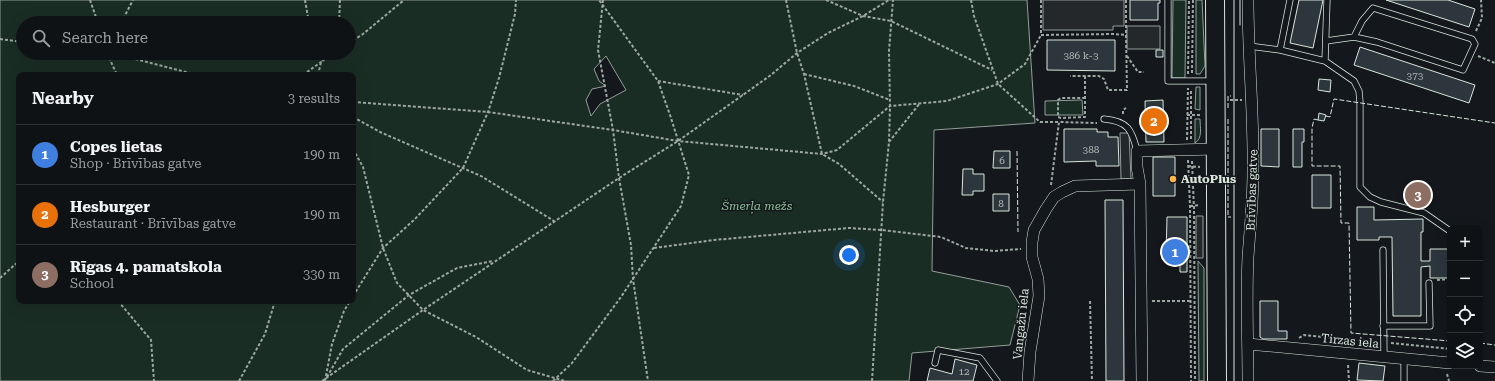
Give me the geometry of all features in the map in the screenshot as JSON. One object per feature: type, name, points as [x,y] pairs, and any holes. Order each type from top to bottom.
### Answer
[{"type":"highway","points":[[1215,0],[1217,381]]},
{"type":"street","name":"Brīvības gatve","points":[[1248,0],[1248,46],[1252,100],[1253,172],[1252,217],[1248,258],[1248,381]]},
{"type":"street","points":[[1142,381],[1140,184],[1137,167],[1137,151],[1216,149]]},
{"type":"street","name":"Vangažu iela","points":[[1028,381],[1030,352],[1039,296],[1038,279],[1032,257],[1034,230],[1054,197],[1075,186],[1140,184]]},
{"type":"street","name":"Tirzas iela","points":[[1248,344],[1404,360],[1447,363]]},
{"type":"street","points":[[1483,366],[1495,367]]},
{"type":"lane","points":[[1168,0],[1168,81],[1216,80]]},
{"type":"lane","points":[[1280,50],[1290,0]]},
{"type":"lane","points":[[1325,61],[1328,0]]},
{"type":"lane","points":[[1326,41],[1354,37],[1377,42],[1463,70],[1476,44],[1472,39],[1372,8],[1354,37]]},
{"type":"lane","points":[[1248,46],[1280,50],[1325,61],[1354,81],[1359,91],[1360,187],[1370,197],[1381,202],[1424,213],[1447,229]]},
{"type":"lane","points":[[1104,119],[1117,120],[1123,123],[1134,138],[1137,151]]},
{"type":"lane","points":[[1383,250],[1384,357]]},
{"type":"lane","points":[[1384,326],[1430,326],[1429,282]]},
{"type":"lane","points":[[934,363],[938,350],[980,358],[997,381]]},
{"type":"lane","points":[[1404,360],[1404,381]]},
{"type":"path","points":[[90,0],[96,16]]},
{"type":"path","points":[[124,16],[132,0]]},
{"type":"path","points":[[305,0],[308,16]]},
{"type":"path","points":[[339,16],[340,0]]},
{"type":"path","points":[[356,38],[370,29],[404,0]]},
{"type":"path","points":[[356,291],[383,248],[414,220],[462,168],[488,112],[499,78],[515,14],[516,0]]},
{"type":"path","points":[[553,381],[572,363],[622,297],[681,206],[689,175],[658,81],[599,0]]},
{"type":"path","points":[[603,0],[598,50],[613,130],[619,178],[631,245],[633,279],[648,381]]},
{"type":"path","points":[[786,0],[797,53],[804,74],[822,154],[839,164],[883,202]]},
{"type":"path","points":[[826,0],[863,16],[891,22],[992,70]]},
{"type":"path","points":[[322,381],[326,380],[422,310],[496,260],[619,178],[678,141],[772,75],[797,53],[828,33],[863,16],[890,0]]},
{"type":"path","points":[[872,381],[883,202],[889,142],[889,51],[893,0]]},
{"type":"path","points":[[971,0],[974,16],[998,84],[1040,122],[1096,122]]},
{"type":"path","points":[[356,102],[488,112],[678,141],[822,154],[837,150],[890,106],[921,102],[947,101],[998,84],[1025,64],[1041,35],[1041,0]]},
{"type":"path","points":[[1070,76],[1099,76],[1104,79],[1108,90],[1127,90],[1126,0]]},
{"type":"path","points":[[1189,0],[1191,115],[1188,166],[1190,206],[1191,381]]},
{"type":"path","points":[[1192,0],[1190,81],[1187,115],[1194,206],[1195,381]]},
{"type":"path","points":[[1472,39],[1482,18],[1481,0]]},
{"type":"path","points":[[1041,35],[1114,34],[1126,36]]},
{"type":"path","points":[[0,39],[16,41]]},
{"type":"path","points":[[1471,53],[1495,63]]},
{"type":"path","points":[[1126,55],[1138,72],[1144,72]]},
{"type":"path","points":[[112,60],[116,72]]},
{"type":"path","points":[[137,60],[186,72]]},
{"type":"path","points":[[307,72],[324,60]]},
{"type":"path","points":[[319,72],[321,62]]},
{"type":"path","points":[[804,74],[854,86],[890,100]]},
{"type":"path","points":[[1085,76],[1085,122]]},
{"type":"path","points":[[658,81],[744,95]]},
{"type":"path","points":[[1085,98],[1061,98],[1058,100],[1058,117],[1085,118]]},
{"type":"path","points":[[1230,107],[1230,99],[1252,100]]},
{"type":"path","points":[[889,142],[921,102]]},
{"type":"path","points":[[1187,115],[1202,115]]},
{"type":"path","points":[[356,119],[380,132],[481,176],[554,221]]},
{"type":"path","points":[[1051,185],[1059,122]]},
{"type":"path","points":[[356,154],[364,166],[383,248],[397,283],[422,310],[476,337],[527,370],[565,381]]},
{"type":"path","points":[[1188,166],[1200,166]]},
{"type":"path","points":[[1190,206],[1200,205]]},
{"type":"path","points":[[654,248],[714,240],[849,228],[882,230],[941,237],[966,248],[994,251],[1032,248]]},
{"type":"path","points":[[326,380],[343,350],[409,295],[457,268],[496,260]]},
{"type":"path","points":[[0,278],[16,264]]},
{"type":"path","points":[[1442,279],[1447,279]]},
{"type":"path","points":[[1090,301],[1092,381]]},
{"type":"path","points":[[1142,301],[1191,301]]},
{"type":"path","points":[[121,304],[151,340],[154,381]]},
{"type":"path","points":[[238,381],[265,334],[274,304]]},
{"type":"path","points":[[326,380],[332,344],[344,311],[348,304]]},
{"type":"path","points":[[1283,347],[1304,334],[1447,349]]},
{"type":"path","points":[[1347,354],[1349,381]]},
{"type":"green space","name":"Šmerļa mežs","points":[[0,0],[1027,0],[1035,123],[934,130],[932,271],[1009,287],[1020,305],[1010,345],[912,353],[909,381],[0,381]],"holes":[[[606,56],[626,90],[600,104],[591,116],[586,100],[592,89],[606,86],[599,81],[594,69]]]},
{"type":"green space","points":[[1173,0],[1186,0],[1185,78],[1172,78]]},
{"type":"green space","points":[[1196,0],[1202,0],[1205,66],[1200,74],[1196,74]]},
{"type":"green space","points":[[1196,87],[1200,87],[1200,110],[1195,109]]},
{"type":"green space","points":[[1082,100],[1083,115],[1045,115],[1045,101]]},
{"type":"green space","points":[[1195,119],[1200,119],[1201,129],[1198,141],[1195,143]]},
{"type":"green space","points":[[1198,261],[1204,268],[1204,381],[1199,381]]},
{"type":"shaded area","points":[[1043,0],[1124,0],[1124,26],[1113,26],[1113,30],[1043,30]]},
{"type":"shaded area","points":[[1127,26],[1160,26],[1160,49],[1127,49]]},
{"type":"shaded area","points":[[1120,133],[1129,133],[1131,179],[1121,179]]},
{"type":"shaded area","points":[[1196,216],[1203,216],[1203,258],[1196,258]]},
{"type":"building","points":[[1130,0],[1160,0],[1160,3],[1158,3],[1158,20],[1130,20]]},
{"type":"building","points":[[1299,0],[1323,0],[1313,48],[1290,43]]},
{"type":"building","points":[[1386,0],[1448,0],[1475,9],[1469,27]]},
{"type":"building","points":[[1047,40],[1115,40],[1115,71],[1047,70]]},
{"type":"building","points":[[1360,47],[1475,85],[1469,103],[1354,65]]},
{"type":"building","points":[[1156,50],[1163,50],[1163,57],[1156,57]]},
{"type":"building","points":[[1319,79],[1331,80],[1330,92],[1318,90]]},
{"type":"building","points":[[1163,100],[1164,142],[1146,142],[1145,101]]},
{"type":"building","points":[[1319,113],[1326,115],[1324,121],[1318,120]]},
{"type":"building","points":[[1064,129],[1097,129],[1097,132],[1108,132],[1108,137],[1118,137],[1119,166],[1096,166],[1096,161],[1064,162]]},
{"type":"building","points":[[1261,129],[1279,129],[1279,167],[1261,166]]},
{"type":"building","points":[[1293,129],[1304,129],[1304,142],[1302,142],[1302,167],[1293,167]]},
{"type":"building","points":[[994,151],[1010,151],[1010,168],[993,168]]},
{"type":"building","points":[[1153,157],[1175,157],[1175,196],[1153,196]]},
{"type":"building","points":[[963,169],[973,169],[973,174],[984,174],[984,191],[973,191],[973,195],[962,195]]},
{"type":"building","points":[[1312,175],[1331,175],[1331,208],[1312,208]]},
{"type":"building","points":[[993,194],[1009,194],[1009,211],[993,211]]},
{"type":"building","points":[[1105,200],[1123,200],[1124,381],[1106,381]]},
{"type":"building","points":[[1357,207],[1374,207],[1374,220],[1423,219],[1423,232],[1421,232],[1421,261],[1430,261],[1430,249],[1447,249],[1447,278],[1430,278],[1430,266],[1421,267],[1421,316],[1393,316],[1392,237],[1379,237],[1379,240],[1357,240]]},
{"type":"building","points":[[1167,217],[1187,217],[1187,256],[1166,256]]},
{"type":"building","points":[[1164,256],[1178,256],[1178,261],[1164,261]]},
{"type":"building","points":[[1180,256],[1187,256],[1187,272],[1180,272]]},
{"type":"building","points":[[1260,301],[1278,301],[1278,331],[1287,331],[1287,339],[1263,339],[1260,337]]},
{"type":"building","points":[[955,359],[977,365],[973,381],[927,381],[930,368],[952,374]]},
{"type":"building","points":[[1359,363],[1385,366],[1383,381],[1357,380]]},
{"type":"tram line","points":[[1234,0],[1234,381]]},
{"type":"tram line","points":[[1240,0],[1240,25]]},
{"type":"fence","points":[[1228,108],[1228,96],[1231,96]]},
{"type":"fence","points":[[1326,116],[1330,117],[1334,99],[1495,123]]},
{"type":"fence","points":[[1228,119],[1228,217],[1231,217]]},
{"type":"fence","points":[[1318,120],[1314,119],[1312,128],[1312,166],[1340,166],[1341,223],[1349,223],[1351,333],[1447,341]]},
{"type":"fence","points":[[1017,151],[1018,232]]},
{"type":"fence","points":[[1483,343],[1495,345]]},
{"type":"place","name":"Hesburger","points":[[1154,121]]},
{"type":"place","name":"AutoPlus","points":[[1173,179]]},
{"type":"place","name":"Rīgas 4. pamatskola","points":[[1418,195]]},
{"type":"place","name":"Copes lietas","points":[[1175,252]]}]
